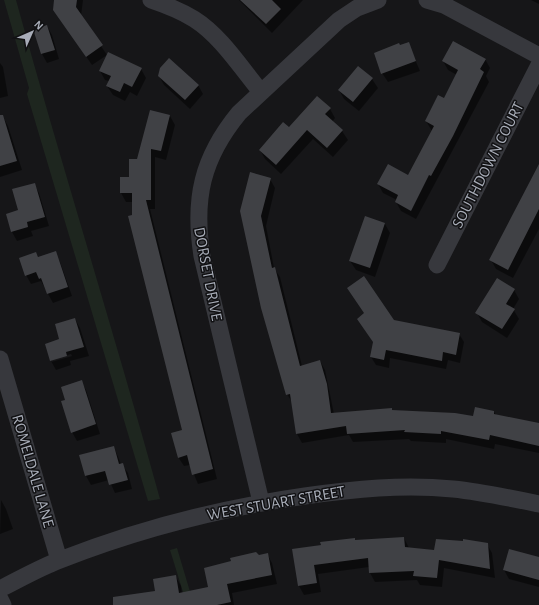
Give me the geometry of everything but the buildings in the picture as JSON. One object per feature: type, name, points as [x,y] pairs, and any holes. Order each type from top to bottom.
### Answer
[{"type":"street","points":[[152,0],[194,19],[214,35],[261,92]]},
{"type":"street","name":"DORSET DRIVE","points":[[261,502],[202,256],[197,217],[199,195],[205,169],[214,148],[225,130],[239,113],[339,20],[357,8],[378,0]]},
{"type":"street","points":[[427,0],[444,5],[539,56]]},
{"type":"street","name":"SOUTHDOWN COURT","points":[[436,264],[539,66]]},
{"type":"street","name":"ROMELDALE LANE","points":[[0,359],[59,560]]},
{"type":"street","name":"WEST STUART STREET","points":[[0,589],[59,560],[138,532],[261,502],[344,491],[407,487],[452,489],[497,494],[539,504]]},
{"type":"street","points":[[0,599],[3,605]]},
{"type":"shaded area","points":[[4,0],[16,0],[160,499],[148,501],[27,94],[29,88]]},
{"type":"shaded area","points":[[177,548],[194,605],[187,605],[170,550]]}]
